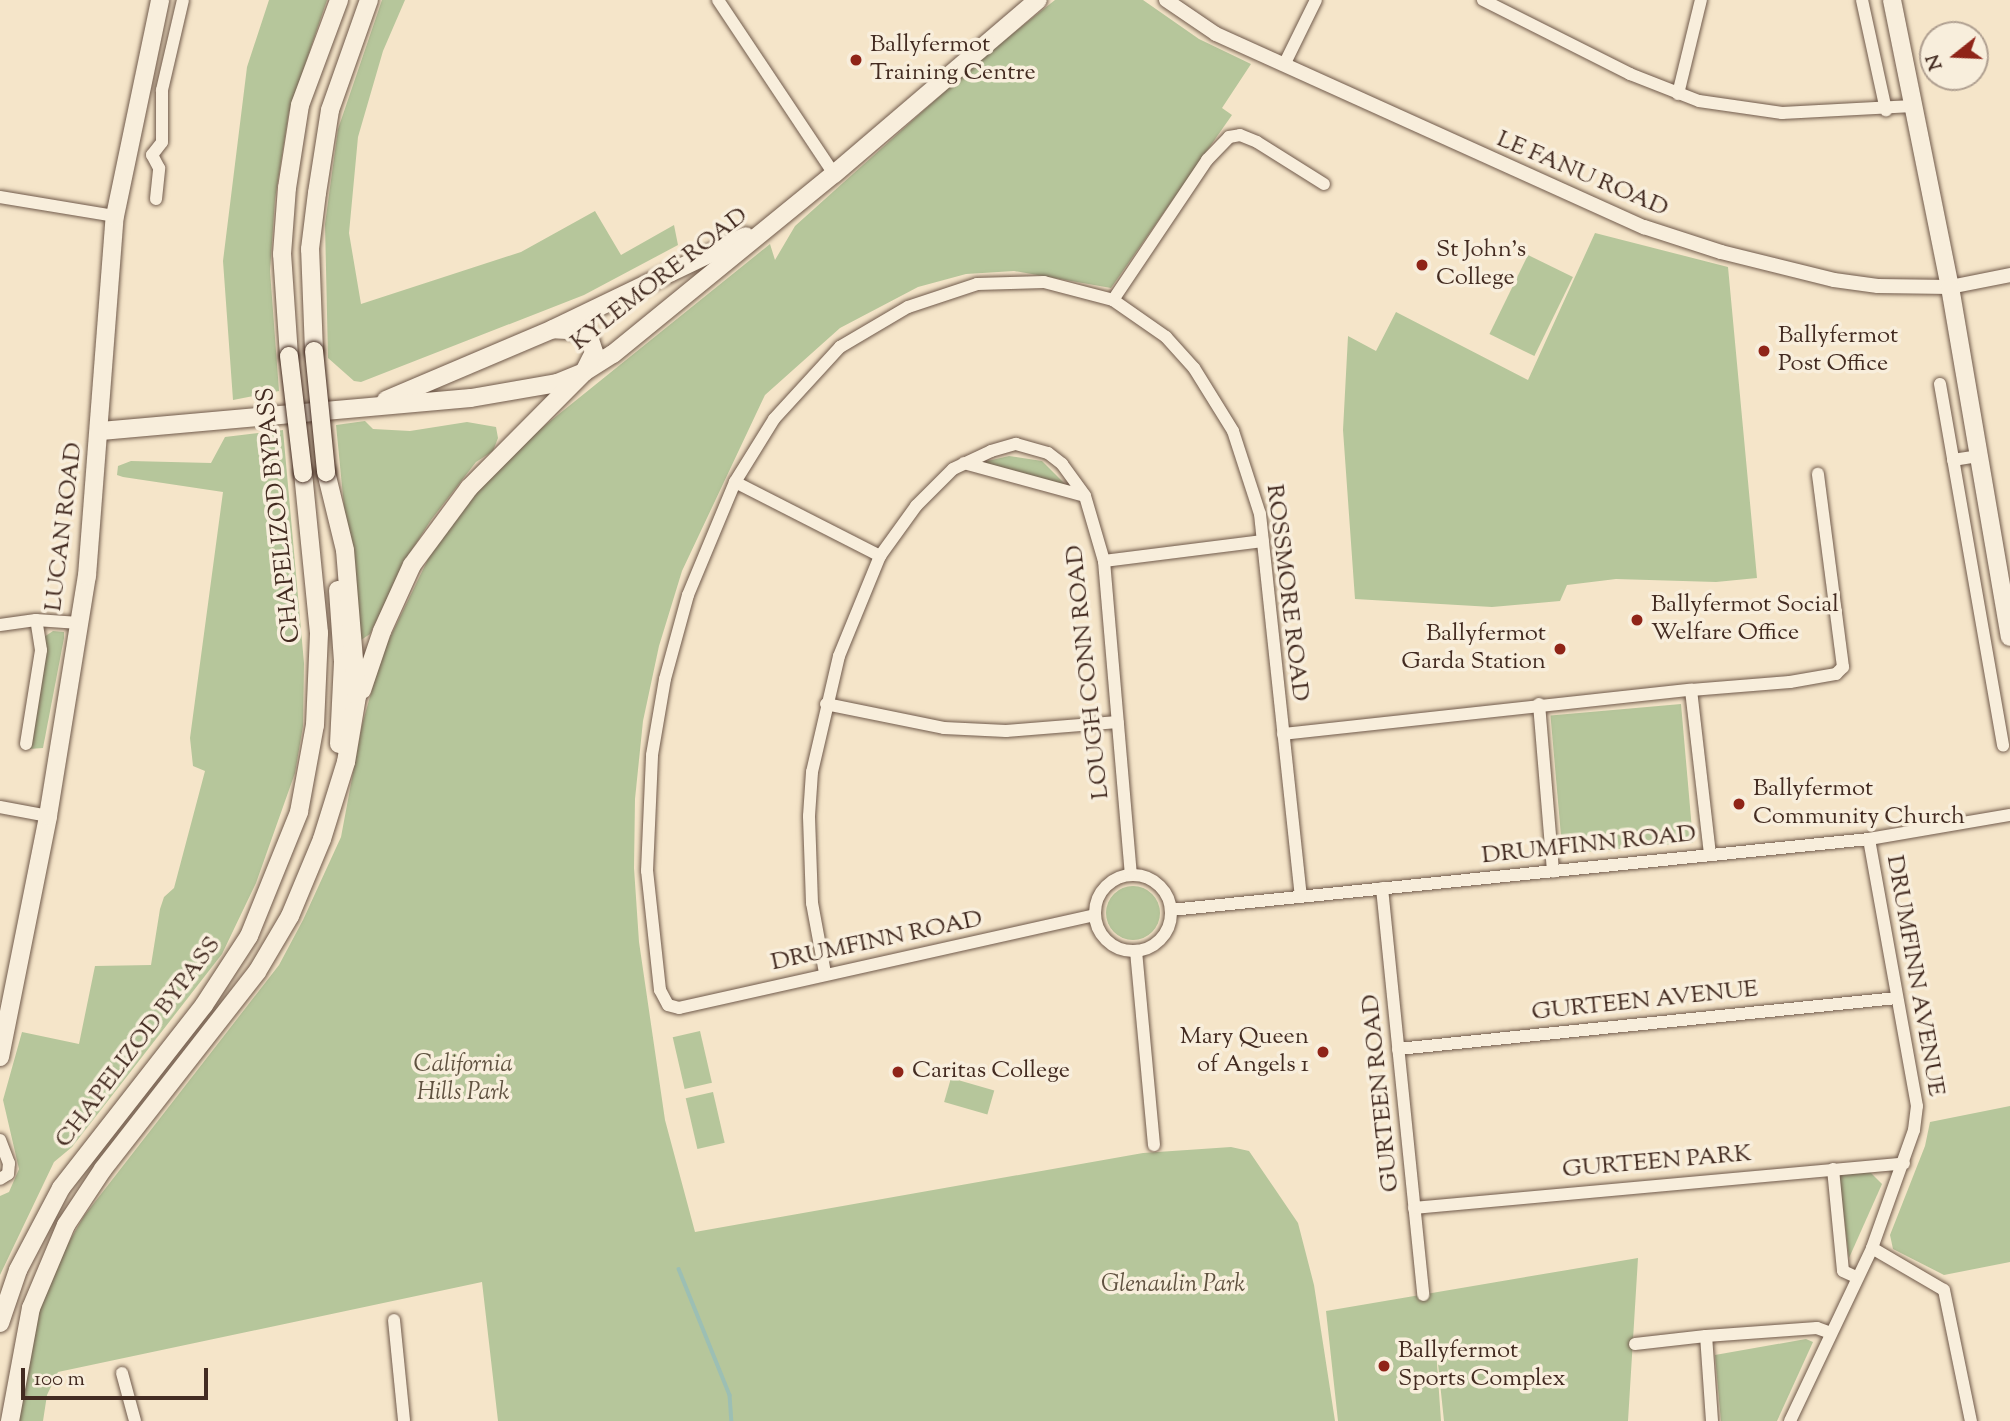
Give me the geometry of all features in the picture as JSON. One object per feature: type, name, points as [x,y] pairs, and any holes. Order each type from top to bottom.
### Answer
[{"type":"main road","name":"LUCAN ROAD","points":[[0,1057],[48,816],[92,545],[101,431],[103,338],[115,216],[160,0]]},
{"type":"main road","name":"CHAPELIZOD BYPASS","points":[[0,1323],[18,1270],[61,1188],[204,1005],[249,936],[299,812],[315,726],[319,633],[289,356],[282,254],[287,188],[300,105],[339,0]]},
{"type":"main road","name":"CHAPELIZOD BYPASS","points":[[334,795],[343,662],[314,351],[310,249],[330,110],[369,0]]},
{"type":"main road","name":"KYLEMORE ROAD","points":[[101,431],[129,432],[373,405],[471,398],[557,383],[584,372],[613,354],[834,174],[1038,0]]},
{"type":"main road","points":[[1892,0],[1950,287],[2010,638]]},
{"type":"main road","name":"KYLEMORE ROAD","points":[[373,405],[554,329],[771,224]]},
{"type":"main road","points":[[357,707],[382,631],[412,565],[469,488],[584,372],[594,352],[587,331],[554,329]]},
{"type":"main road","name":"CHAPELIZOD BYPASS","points":[[9,1421],[31,1308],[66,1225],[103,1169],[257,972],[309,873],[334,795],[357,707],[356,639],[345,550],[326,472]]},
{"type":"street","points":[[152,155],[162,142],[162,90],[183,0]]},
{"type":"street","points":[[718,0],[834,174]]},
{"type":"street","name":"LE FANU ROAD","points":[[1166,0],[1216,34],[1561,194],[1644,228],[1834,280],[1950,287],[2010,275]]},
{"type":"street","points":[[1284,65],[1316,0]]},
{"type":"street","points":[[1483,0],[1678,94],[1782,113],[1886,110],[1913,106]]},
{"type":"street","points":[[1678,94],[1701,0]]},
{"type":"street","points":[[1862,0],[1886,110]]},
{"type":"street","points":[[1112,300],[1207,160],[1229,137],[1240,135],[1257,142],[1324,184]]},
{"type":"street","points":[[127,149],[152,155],[159,168],[156,199]]},
{"type":"street","points":[[0,197],[115,216]]},
{"type":"street","name":"ROSSMORE ROAD","points":[[668,1005],[660,990],[652,945],[647,871],[652,755],[665,679],[688,595],[735,482],[774,419],[809,377],[840,347],[908,307],[977,284],[1044,282],[1112,300],[1166,337],[1215,398],[1248,469],[1263,541],[1301,896]]},
{"type":"street","points":[[1940,384],[2003,708],[2003,746]]},
{"type":"street","name":"LOUGH CONN ROAD","points":[[825,972],[812,903],[809,816],[812,772],[826,704],[850,626],[880,556],[916,506],[964,463],[1016,444],[1032,446],[1062,464],[1085,496],[1104,561],[1131,875]]},
{"type":"street","points":[[1953,460],[1978,456]]},
{"type":"street","points":[[964,463],[1085,496]]},
{"type":"street","points":[[1283,734],[1539,704],[1790,682],[1836,674],[1843,667],[1818,474]]},
{"type":"street","points":[[735,482],[880,556]]},
{"type":"street","points":[[1104,561],[1263,541]]},
{"type":"street","points":[[26,744],[41,650],[36,620]]},
{"type":"street","points":[[0,625],[36,620],[79,623]]},
{"type":"street","points":[[1691,690],[1710,855]]},
{"type":"street","points":[[826,704],[944,729],[1006,731],[1118,722]]},
{"type":"street","points":[[1539,704],[1553,871]]},
{"type":"street","points":[[0,807],[48,816]]},
{"type":"street","name":"DRUMFINN ROAD","points":[[1171,910],[1869,839],[2010,815]]},
{"type":"street","name":"DRUMFINN AVENUE","points":[[1790,1421],[1872,1248],[1912,1147],[1917,1106],[1869,839]]},
{"type":"street","points":[[1131,875],[1153,880],[1171,910],[1170,922],[1158,942],[1136,951],[1124,950],[1103,938],[1095,915],[1101,892],[1119,877],[1131,875]]},
{"type":"street","name":"GURTEEN ROAD","points":[[1382,888],[1423,1295]]},
{"type":"street","name":"DRUMFINN ROAD","points":[[668,1005],[679,1008],[825,972],[1095,915]]},
{"type":"street","points":[[1136,951],[1154,1145]]},
{"type":"street","name":"GURTEEN AVENUE","points":[[1398,1049],[1897,998]]},
{"type":"street","points":[[0,1140],[9,1163],[8,1174],[0,1179]]},
{"type":"street","name":"GURTEEN PARK","points":[[1414,1208],[1904,1163]]},
{"type":"street","points":[[1833,1169],[1843,1271],[1856,1277]]},
{"type":"street","points":[[1872,1248],[1944,1290],[1971,1421]]},
{"type":"street","points":[[394,1320],[404,1421]]},
{"type":"street","points":[[1635,1344],[1817,1328],[1832,1333]]},
{"type":"street","points":[[1706,1336],[1712,1421]]},
{"type":"street","points":[[122,1373],[135,1421]]},
{"type":"green space","points":[[269,0],[327,0],[289,112],[275,199],[270,271],[279,391],[233,400],[223,261],[247,67]]},
{"type":"green space","points":[[382,0],[405,0],[383,51],[358,137],[349,233],[361,304],[521,252],[595,211],[621,255],[674,225],[678,245],[584,295],[361,382],[354,381],[328,358],[325,224],[338,129]]},
{"type":"green space","name":"California Hills Park","points":[[1055,0],[1143,0],[1199,39],[1251,64],[1222,108],[1232,115],[1111,288],[1014,271],[966,274],[918,287],[840,328],[765,395],[682,571],[659,646],[643,721],[635,799],[634,868],[639,942],[665,1120],[695,1232],[1143,1153],[1231,1147],[1249,1151],[1298,1223],[1314,1285],[1335,1421],[498,1421],[482,1282],[58,1372],[47,1395],[43,1421],[16,1421],[39,1307],[59,1259],[84,1216],[279,965],[303,920],[341,837],[362,725],[382,654],[432,551],[464,505],[528,439],[770,244],[775,260],[795,226],[981,59]]},
{"type":"green space","points":[[1595,233],[1728,267],[1757,578],[1716,582],[1616,579],[1567,585],[1560,601],[1492,607],[1355,599],[1343,430],[1348,336],[1376,351],[1396,312],[1528,380]]},
{"type":"green space","points":[[1528,255],[1573,277],[1534,356],[1489,334]]},
{"type":"green space","points":[[365,421],[373,429],[410,431],[467,422],[496,427],[498,438],[493,451],[476,462],[431,520],[406,559],[370,634],[361,640],[357,638],[336,425]]},
{"type":"green space","points":[[283,430],[304,663],[303,726],[295,773],[256,883],[222,954],[72,1147],[54,1162],[0,1275],[0,1196],[9,1192],[19,1169],[3,1100],[22,1032],[79,1044],[95,966],[151,965],[160,909],[164,897],[174,888],[205,771],[193,766],[190,738],[223,492],[123,477],[117,475],[118,466],[131,461],[211,463],[225,437]]},
{"type":"green space","points":[[1009,456],[1042,461],[1068,487],[979,463]]},
{"type":"green space","points":[[53,631],[64,632],[64,638],[43,748],[29,749],[41,639]]},
{"type":"green space","points":[[1681,704],[1693,842],[1563,854],[1550,715]]},
{"type":"green space","points":[[1133,886],[1152,894],[1160,913],[1152,932],[1133,940],[1114,932],[1106,913],[1114,894]]},
{"type":"green space","points":[[700,1031],[712,1083],[685,1089],[673,1037]]},
{"type":"green space","points":[[951,1078],[994,1090],[987,1114],[944,1102]]},
{"type":"green space","points":[[713,1092],[725,1143],[697,1149],[686,1098]]},
{"type":"green space","points":[[2010,1106],[2010,1262],[1944,1275],[1893,1249],[1890,1235],[1925,1146],[1930,1122]]},
{"type":"green space","points":[[1870,1172],[1882,1184],[1849,1258],[1839,1175]]},
{"type":"green space","points":[[1638,1258],[1628,1421],[1444,1421],[1435,1335],[1441,1421],[1338,1421],[1326,1311]]},
{"type":"green space","points":[[1806,1339],[1813,1342],[1777,1421],[1721,1421],[1715,1355]]},
{"type":"waterway","points":[[679,1269],[730,1395],[732,1421]]},
{"type":"place","name":"Ballyfermot Training Centre","points":[[856,60]]},
{"type":"place","name":"St John's College","points":[[1422,265]]},
{"type":"place","name":"Ballyfermot Post Office","points":[[1764,351]]},
{"type":"place","name":"Ballyfermot Social Welfare Office","points":[[1637,620]]},
{"type":"place","name":"Ballyfermot Garda Station","points":[[1560,649]]},
{"type":"place","name":"Ballyfermot Community Church","points":[[1739,804]]},
{"type":"place","name":"Mary Queen of Angels 1","points":[[1323,1052]]},
{"type":"place","name":"Caritas College","points":[[898,1072]]},
{"type":"place","name":"Ballyfermot Sports Complex","points":[[1384,1366]]},
{"type":"park label","name":"Glenaulin Park","points":[[1173,1286]]}]
